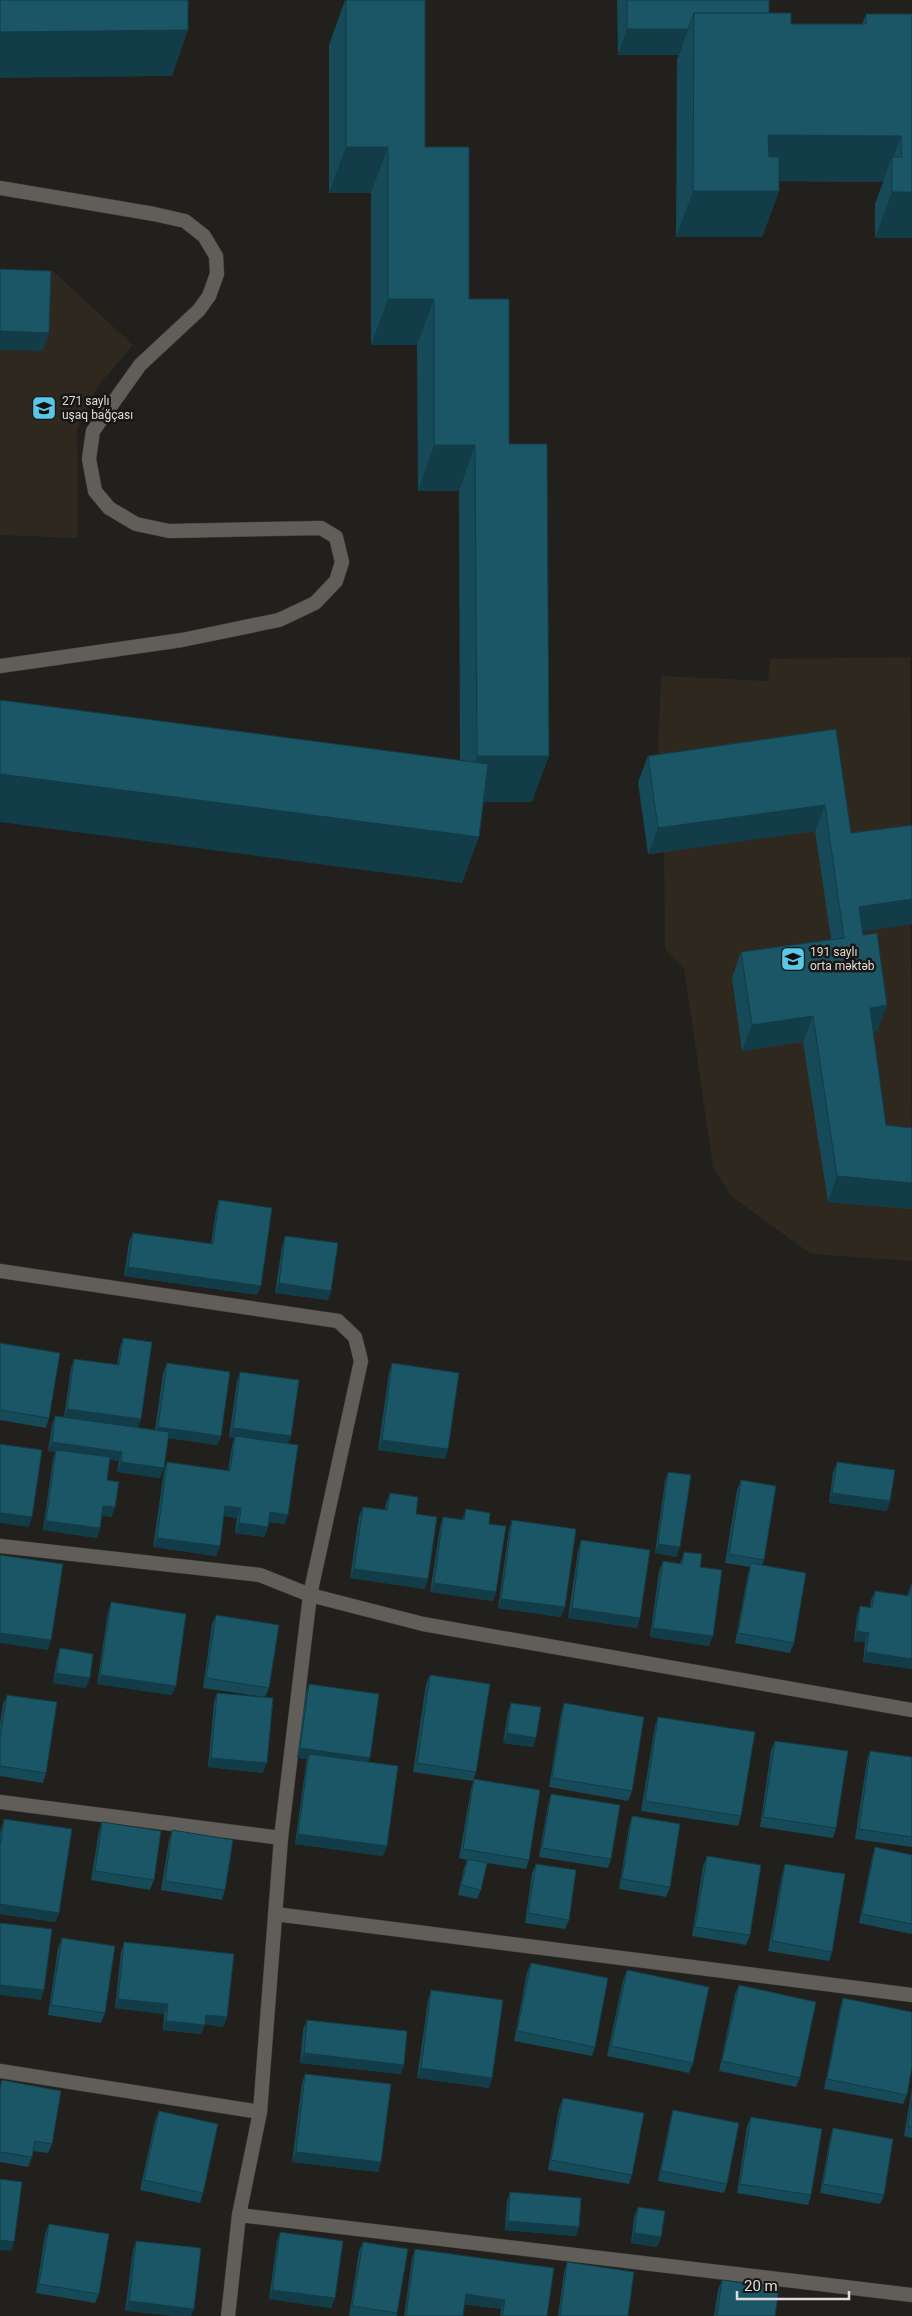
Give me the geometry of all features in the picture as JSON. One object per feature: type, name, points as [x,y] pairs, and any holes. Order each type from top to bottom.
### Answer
[{"type":"street","points":[[0,188],[185,221],[204,236],[216,256],[217,274],[209,296],[198,310],[140,364],[93,431],[89,460],[95,491],[109,508],[136,524],[169,530],[321,528],[336,537],[342,562],[336,581],[315,603],[279,620],[182,640],[0,666]]},
{"type":"street","points":[[0,1271],[338,1321],[355,1337],[362,1361],[310,1595],[280,1838],[260,2112],[239,2215],[228,2316]]},
{"type":"street","points":[[0,1546],[260,1575],[310,1595],[424,1624],[912,1710]]},
{"type":"street","points":[[0,1802],[280,1838]]},
{"type":"street","points":[[275,1914],[912,1995]]},
{"type":"street","points":[[0,2071],[260,2112]]},
{"type":"street","points":[[239,2215],[912,2295]]},
{"type":"shaded area","name":"271 saylı uşaq bağçası","points":[[0,270],[53,271],[133,345],[98,386],[77,429],[78,538],[0,535]]},
{"type":"shaded area","name":"191 saylı orta məktəb","points":[[910,657],[912,1261],[811,1254],[731,1196],[713,1167],[684,968],[665,949],[664,853],[648,854],[657,779],[661,676],[768,681],[770,659]]},
{"type":"building","points":[[0,0],[188,0],[188,30],[0,32]]},
{"type":"building","points":[[346,0],[425,0],[425,147],[469,147],[469,299],[509,299],[509,444],[547,444],[549,756],[477,756],[475,445],[434,445],[434,299],[388,299],[388,147],[346,147]]},
{"type":"building","points":[[627,0],[769,0],[769,13],[694,13],[688,29],[627,29]]},
{"type":"building","points":[[694,13],[791,13],[791,24],[866,24],[866,14],[912,14],[912,192],[892,192],[892,157],[902,157],[901,136],[768,135],[769,157],[779,157],[779,191],[693,191]]},
{"type":"building","points":[[0,269],[51,271],[49,333],[0,331]]},
{"type":"building","points":[[0,700],[488,764],[479,837],[0,774]]},
{"type":"building","points":[[836,729],[851,833],[912,825],[912,899],[859,907],[863,935],[877,933],[887,1005],[870,1008],[886,1125],[912,1128],[912,1183],[837,1176],[813,1016],[752,1025],[741,952],[844,938],[825,805],[658,828],[648,756]]},
{"type":"building","points":[[219,1200],[272,1208],[261,1286],[128,1267],[133,1233],[213,1244]]},
{"type":"building","points":[[285,1236],[338,1243],[331,1291],[279,1283]]},
{"type":"building","points":[[123,1338],[152,1342],[141,1419],[67,1409],[74,1359],[119,1365]]},
{"type":"building","points":[[0,1343],[60,1353],[49,1418],[0,1410]]},
{"type":"building","points":[[167,1363],[230,1372],[221,1436],[158,1427]]},
{"type":"building","points":[[392,1363],[459,1373],[448,1449],[382,1440]]},
{"type":"building","points":[[240,1372],[299,1380],[291,1436],[233,1428]]},
{"type":"building","points":[[55,1416],[169,1432],[164,1468],[121,1462],[122,1452],[52,1442]]},
{"type":"building","points":[[235,1436],[298,1445],[288,1515],[270,1512],[268,1527],[239,1523],[241,1508],[225,1506],[220,1546],[157,1538],[167,1462],[230,1471]]},
{"type":"building","points":[[0,1444],[42,1450],[32,1517],[0,1513]]},
{"type":"building","points":[[56,1450],[110,1457],[107,1480],[119,1482],[115,1507],[103,1506],[100,1528],[46,1521]]},
{"type":"building","points":[[837,1462],[895,1470],[890,1501],[832,1493]]},
{"type":"building","points":[[668,1472],[691,1475],[680,1547],[658,1544]]},
{"type":"building","points":[[741,1480],[776,1486],[764,1560],[729,1554]]},
{"type":"building","points":[[390,1493],[418,1497],[416,1514],[437,1517],[428,1579],[354,1569],[363,1507],[387,1510]]},
{"type":"building","points":[[466,1509],[490,1513],[489,1524],[506,1526],[496,1592],[434,1583],[443,1517],[464,1520]]},
{"type":"building","points":[[512,1520],[576,1529],[565,1607],[501,1599]]},
{"type":"building","points":[[581,1540],[650,1550],[640,1618],[572,1608]]},
{"type":"building","points":[[684,1552],[702,1554],[700,1567],[722,1570],[713,1636],[653,1628],[663,1561],[682,1564]]},
{"type":"building","points":[[0,1555],[63,1564],[51,1640],[0,1633]]},
{"type":"building","points":[[751,1563],[806,1573],[794,1643],[738,1633]]},
{"type":"building","points":[[911,1585],[912,1659],[866,1652],[869,1633],[857,1631],[860,1606],[872,1608],[875,1591],[909,1596]]},
{"type":"building","points":[[111,1602],[186,1614],[176,1686],[100,1675]]},
{"type":"building","points":[[216,1615],[279,1625],[269,1688],[206,1678]]},
{"type":"building","points":[[60,1648],[93,1654],[90,1678],[56,1673]]},
{"type":"building","points":[[430,1675],[490,1684],[476,1772],[417,1763]]},
{"type":"building","points":[[309,1684],[379,1694],[370,1758],[300,1748]]},
{"type":"building","points":[[217,1693],[273,1698],[267,1763],[211,1758]]},
{"type":"building","points":[[7,1695],[57,1702],[46,1773],[0,1766],[0,1737]]},
{"type":"building","points":[[511,1703],[541,1707],[536,1738],[507,1733]]},
{"type":"building","points":[[564,1703],[644,1717],[632,1791],[552,1778]]},
{"type":"building","points":[[658,1717],[755,1732],[741,1816],[645,1801]]},
{"type":"building","points":[[775,1741],[848,1751],[836,1828],[763,1817]]},
{"type":"building","points":[[870,1751],[912,1757],[912,1837],[859,1829]]},
{"type":"building","points":[[309,1754],[398,1766],[387,1846],[298,1834]]},
{"type":"building","points":[[474,1779],[540,1790],[529,1860],[463,1849]]},
{"type":"building","points":[[551,1794],[620,1805],[611,1859],[542,1848]]},
{"type":"building","points":[[632,1816],[680,1824],[670,1887],[622,1879]]},
{"type":"building","points":[[4,1819],[72,1829],[59,1913],[0,1904],[0,1846]]},
{"type":"building","points":[[102,1822],[161,1831],[154,1880],[95,1871]]},
{"type":"building","points":[[172,1830],[233,1840],[225,1890],[165,1881]]},
{"type":"building","points":[[875,1847],[912,1855],[912,1924],[862,1914]]},
{"type":"building","points":[[707,1856],[761,1865],[750,1935],[695,1927]]},
{"type":"building","points":[[468,1859],[487,1863],[481,1890],[461,1885]]},
{"type":"building","points":[[536,1864],[576,1870],[569,1920],[528,1913]]},
{"type":"building","points":[[785,1864],[845,1874],[832,1952],[772,1941]]},
{"type":"building","points":[[0,1923],[52,1929],[44,1990],[0,1985]]},
{"type":"building","points":[[62,1938],[115,1946],[105,2013],[51,2005]]},
{"type":"building","points":[[124,1942],[234,1954],[227,2017],[206,2015],[205,2025],[166,2021],[168,2004],[118,1999]]},
{"type":"building","points":[[531,1963],[608,1978],[595,2047],[517,2031]]},
{"type":"building","points":[[627,1970],[709,1987],[693,2063],[611,2046]]},
{"type":"building","points":[[739,1985],[816,2002],[800,2078],[722,2061]]},
{"type":"building","points":[[431,1990],[503,2000],[492,2078],[421,2068]]},
{"type":"building","points":[[843,1998],[912,2012],[912,2067],[907,2095],[827,2079]]},
{"type":"building","points":[[307,2020],[407,2031],[404,2065],[304,2053]]},
{"type":"building","points":[[305,2074],[391,2084],[381,2162],[296,2152]]},
{"type":"building","points":[[2,2080],[61,2091],[52,2144],[35,2141],[32,2157],[0,2152],[0,2089]]},
{"type":"building","points":[[563,2098],[644,2113],[632,2175],[551,2160]]},
{"type":"building","points":[[912,2100],[912,2127],[908,2127]]},
{"type":"building","points":[[673,2110],[739,2123],[727,2184],[661,2171]]},
{"type":"building","points":[[159,2111],[218,2124],[203,2193],[144,2180]]},
{"type":"building","points":[[751,2117],[822,2129],[811,2195],[740,2184]]},
{"type":"building","points":[[833,2128],[893,2139],[884,2195],[823,2184]]},
{"type":"building","points":[[0,2179],[22,2182],[14,2242],[0,2240]]},
{"type":"building","points":[[510,2192],[581,2198],[579,2227],[508,2221]]},
{"type":"building","points":[[638,2207],[665,2211],[661,2237],[634,2233]]},
{"type":"building","points":[[49,2224],[109,2234],[99,2294],[39,2284]]},
{"type":"building","points":[[280,2232],[343,2241],[335,2298],[272,2290]]},
{"type":"building","points":[[136,2241],[201,2248],[194,2309],[129,2301]]},
{"type":"building","points":[[363,2242],[408,2249],[397,2313],[352,2306]]},
{"type":"building","points":[[415,2249],[554,2268],[547,2316],[502,2316],[505,2300],[466,2294],[463,2316],[406,2316]]},
{"type":"building","points":[[567,2262],[634,2272],[628,2316],[560,2316]]},
{"type":"building","points":[[722,2280],[779,2288],[775,2316],[717,2316]]},
{"type":"place","name":"271 saylı uşaq bağçası","points":[[44,408]]},
{"type":"place","name":"191 saylı orta məktəb","points":[[793,959]]}]
